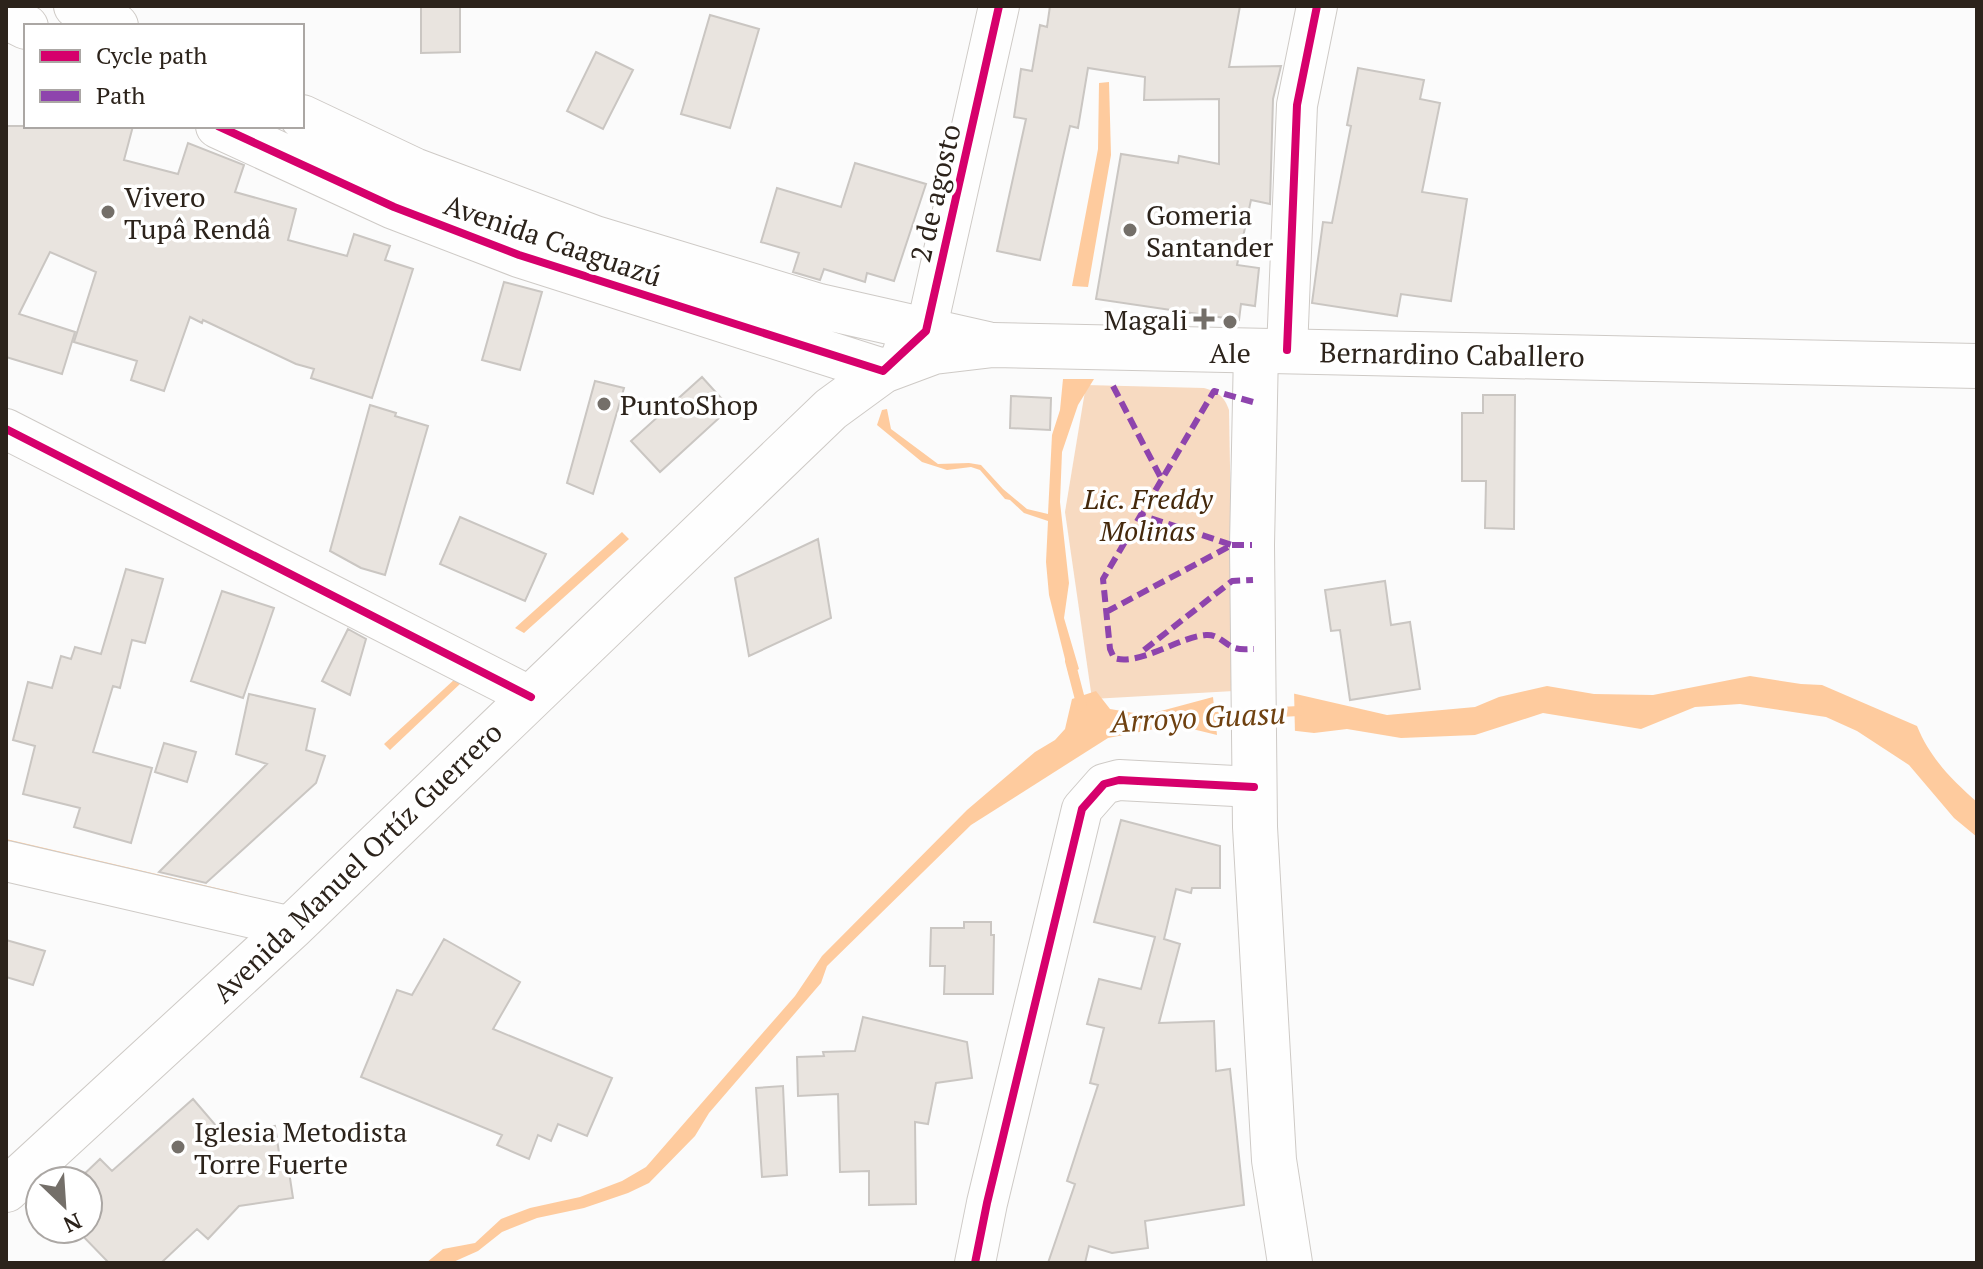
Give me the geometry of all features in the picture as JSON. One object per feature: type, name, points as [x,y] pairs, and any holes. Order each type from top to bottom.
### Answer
[{"type":"main road","points":[[76,6],[112,24]]},
{"type":"main road","name":"Avenida Caaguazú","points":[[304,118],[414,170],[595,238],[819,306],[993,345]]},
{"type":"main road","name":"Avenida Caaguazú","points":[[222,128],[394,207],[519,255],[883,371]]},
{"type":"main road","name":"Bernardino Caballero","points":[[883,371],[934,352],[993,345],[1977,366]]},
{"type":"main road","points":[[1272,351],[1252,529],[1253,740],[1274,1160],[1290,1263]]},
{"type":"main road","name":"Avenida Manuel Ortíz Guerrero","points":[[6,1190],[292,927],[831,409],[883,371]]},
{"type":"street","name":"2 de agosto","points":[[926,331],[999,6]]},
{"type":"street","points":[[1272,351],[1297,105],[1317,6]]},
{"type":"street","points":[[883,371],[926,331]]},
{"type":"street","points":[[6,429],[531,697]]},
{"type":"street","points":[[975,1263],[1082,809],[1104,784],[1119,780],[1254,787]]},
{"type":"street","points":[[6,861],[292,927]]},
{"type":"green space","name":"Lic. Freddy Molinas","points":[[1086,385],[1204,388],[1220,395],[1227,405],[1234,691],[1092,699],[1065,512]]},
{"type":"water","points":[[1109,82],[1111,155],[1088,287],[1072,286],[1098,149],[1099,83]]},
{"type":"water","points":[[1063,379],[1094,379],[1078,405],[1062,452],[1060,502],[1069,583],[1064,618],[1079,669],[1069,675],[1049,595],[1046,562],[1048,521],[1024,513],[1005,499],[980,470],[971,467],[947,470],[922,462],[877,425],[882,410],[887,409],[891,429],[938,464],[981,465],[1027,509],[1048,514],[1052,435],[1060,410]]},
{"type":"water","points":[[622,532],[629,539],[524,633],[515,628]]},
{"type":"water","points":[[1750,676],[1822,685],[1917,726],[1942,768],[1977,802],[1977,837],[1954,818],[1909,765],[1857,731],[1826,717],[1740,704],[1695,707],[1641,729],[1543,713],[1475,735],[1401,738],[1347,729],[1314,733],[1288,730],[1287,692],[1387,715],[1475,707],[1499,697],[1547,686],[1594,694],[1653,695]]},
{"type":"water","points":[[456,678],[461,683],[390,750],[384,744]]},
{"type":"water","points":[[1096,691],[1110,709],[1146,715],[1213,697],[1217,735],[1176,725],[1108,738],[971,825],[827,966],[821,983],[709,1113],[695,1136],[649,1183],[584,1208],[537,1218],[502,1232],[478,1251],[451,1263],[426,1263],[443,1249],[475,1243],[501,1219],[530,1208],[580,1197],[622,1181],[646,1167],[795,996],[822,956],[967,810],[1035,752],[1055,740],[1065,729],[1072,699]]},
{"type":"water","points":[[6,839],[238,893],[234,902],[6,848]]},
{"type":"pier","points":[[1286,688],[1294,689],[1295,735],[1284,731],[1283,691]]},
{"type":"building","points":[[421,6],[460,6],[460,52],[421,53]]},
{"type":"building","points":[[1050,6],[1240,6],[1229,67],[1281,66],[1273,99],[1270,204],[1251,200],[1237,265],[1259,268],[1255,306],[1241,304],[1239,320],[1096,299],[1121,154],[1178,163],[1179,156],[1219,164],[1219,99],[1144,100],[1145,77],[1088,68],[1078,128],[1070,126],[1040,260],[997,251],[1026,119],[1014,117],[1021,69],[1032,71],[1040,25],[1047,27]]},
{"type":"building","points":[[710,15],[759,29],[730,128],[681,114]]},
{"type":"building","points":[[596,52],[633,70],[603,129],[567,111]]},
{"type":"building","points":[[1358,68],[1424,80],[1420,99],[1440,103],[1422,192],[1467,199],[1451,301],[1401,294],[1397,316],[1312,303],[1323,222],[1332,223],[1351,126],[1347,125]]},
{"type":"building","points":[[6,126],[132,128],[124,160],[178,174],[188,143],[244,165],[235,192],[296,209],[288,240],[347,256],[354,234],[390,246],[385,260],[413,269],[372,398],[311,378],[314,369],[190,317],[164,391],[131,380],[137,361],[74,342],[96,272],[50,252],[19,314],[75,332],[62,374],[6,357]]},
{"type":"building","points":[[855,163],[926,184],[894,281],[867,273],[865,282],[824,269],[820,280],[793,272],[799,253],[761,242],[777,188],[841,207]]},
{"type":"building","points":[[504,282],[542,292],[520,370],[482,360]]},
{"type":"building","points":[[702,377],[730,408],[660,472],[631,441]]},
{"type":"building","points":[[595,381],[624,388],[593,494],[567,483]]},
{"type":"building","points":[[1483,395],[1515,395],[1514,529],[1485,528],[1486,481],[1462,481],[1462,413],[1483,413]]},
{"type":"building","points":[[1011,396],[1051,398],[1050,430],[1010,428]]},
{"type":"building","points":[[370,405],[428,426],[385,575],[361,568],[330,551]]},
{"type":"building","points":[[460,517],[546,554],[525,601],[440,564]]},
{"type":"building","points":[[818,539],[831,618],[749,656],[735,578]]},
{"type":"building","points":[[126,569],[163,579],[145,643],[132,640],[120,688],[113,686],[93,752],[152,768],[131,843],[74,827],[80,808],[23,794],[35,746],[13,740],[28,682],[52,688],[61,656],[71,659],[75,647],[101,654]]},
{"type":"building","points":[[1385,581],[1391,625],[1410,622],[1420,689],[1350,700],[1340,630],[1331,631],[1325,590]]},
{"type":"building","points":[[222,591],[274,608],[243,698],[191,681]]},
{"type":"building","points":[[348,629],[366,639],[350,695],[322,681]]},
{"type":"building","points":[[249,694],[315,709],[306,750],[325,756],[316,783],[206,883],[159,872],[267,764],[236,754]]},
{"type":"building","points":[[164,743],[196,752],[187,782],[155,772]]},
{"type":"building","points":[[1121,820],[1220,846],[1220,888],[1192,888],[1191,893],[1176,889],[1164,939],[1180,944],[1159,1023],[1214,1021],[1216,1071],[1230,1069],[1244,1205],[1145,1221],[1148,1248],[1112,1253],[1089,1246],[1085,1263],[1048,1263],[1075,1184],[1067,1181],[1098,1085],[1090,1083],[1104,1028],[1087,1024],[1099,979],[1141,989],[1155,937],[1094,922]]},
{"type":"building","points":[[964,922],[991,922],[991,935],[994,935],[993,994],[944,994],[945,966],[930,966],[931,928],[964,928]]},
{"type":"building","points":[[444,939],[520,982],[493,1029],[612,1078],[587,1136],[558,1124],[551,1141],[538,1135],[529,1159],[497,1145],[502,1135],[361,1077],[397,990],[412,995]]},
{"type":"building","points":[[6,940],[45,951],[33,985],[6,977]]},
{"type":"building","points":[[863,1017],[967,1042],[972,1078],[936,1083],[928,1124],[915,1122],[916,1204],[869,1205],[869,1171],[840,1172],[838,1094],[798,1096],[797,1057],[855,1051]]},
{"type":"building","points":[[783,1086],[787,1175],[762,1177],[756,1088]]},
{"type":"building","points":[[193,1099],[223,1134],[275,1126],[281,1166],[288,1165],[293,1198],[239,1206],[208,1239],[197,1229],[161,1263],[109,1263],[92,1245],[104,1245],[104,1165],[94,1165],[100,1159],[112,1171]]},
{"type":"waterway","points":[[1070,661],[1082,707]]},
{"type":"waterway","name":"Arroyo Guasu","points":[[1263,713],[1299,711]]},
{"type":"waterway","name":"Arroyo Guasu","points":[[1203,718],[1243,715]]},
{"type":"marked path","points":[[1113,386],[1162,480]]},
{"type":"marked path","points":[[1253,402],[1214,391],[1103,579],[1110,649],[1114,658],[1136,658],[1206,635],[1215,636],[1235,648],[1254,649]]},
{"type":"marked path","points":[[1106,612],[1232,545],[1141,515]]},
{"type":"marked path","points":[[1232,545],[1252,545]]},
{"type":"marked path","points":[[1144,650],[1232,581],[1253,580]]},
{"type":"cycle path","points":[[222,128],[394,207],[519,255],[883,371],[926,331],[999,6]]},
{"type":"cycle path","points":[[1287,350],[1297,105],[1317,6]]},
{"type":"cycle path","points":[[6,429],[531,697]]},
{"type":"cycle path","points":[[975,1263],[1082,809],[1104,784],[1119,780],[1254,787]]},
{"type":"place","name":"Vivero Tupâ Rendâ","points":[[108,212]]},
{"type":"place","name":"Gomeria Santander","points":[[1130,230]]},
{"type":"place","name":"Magali","points":[[1204,319]]},
{"type":"place","name":"Ale","points":[[1230,322]]},
{"type":"place","name":"PuntoShop","points":[[604,404]]},
{"type":"place","name":"Iglesia Metodista Torre Fuerte","points":[[178,1147]]}]
